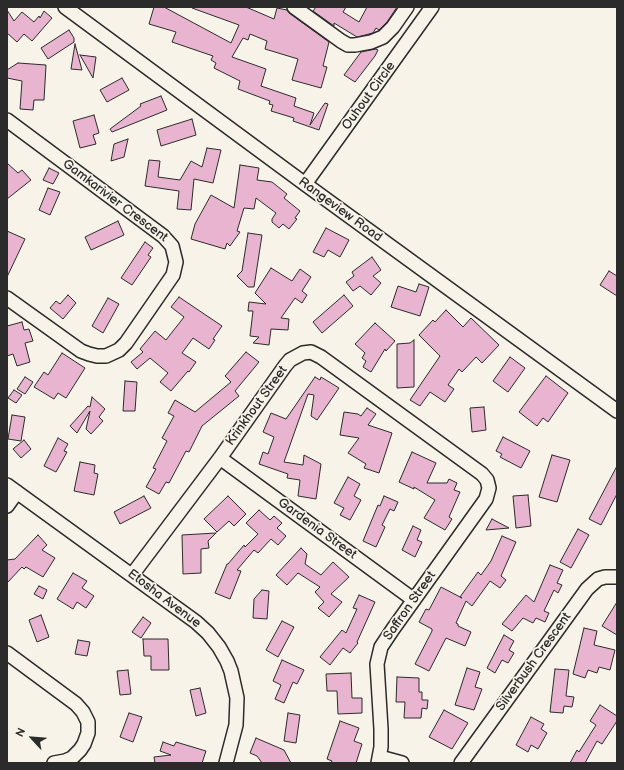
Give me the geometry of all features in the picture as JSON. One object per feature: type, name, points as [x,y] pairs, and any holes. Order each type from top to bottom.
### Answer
[{"type":"street","name":"Rangeview Road","points":[[65,7],[617,411]]},
{"type":"street","points":[[294,7],[341,41],[348,45],[355,45],[371,42],[383,37],[393,27],[407,7]]},
{"type":"street","name":"Ouhout Circle","points":[[305,184],[432,7]]},
{"type":"street","name":"Gamkarivier Crescent","points":[[7,120],[163,236],[172,246],[176,262],[174,275],[126,343],[119,350],[106,356],[97,356],[81,351],[7,298]]},
{"type":"street","name":"Krinkhout Street","points":[[132,575],[220,458],[290,360],[303,353],[311,352],[321,357],[482,474],[489,488]]},
{"type":"street","name":"Gardenia Street","points":[[220,458],[414,600]]},
{"type":"street","name":"Saffron Street","points":[[379,760],[381,729],[378,657],[383,644],[486,499],[489,488]]},
{"type":"street","points":[[7,506],[12,489]]},
{"type":"street","name":"Etosha Avenue","points":[[12,489],[196,622],[208,633],[227,661],[235,683],[237,698],[236,725],[226,763]]},
{"type":"street","name":"Silverbush Crescent","points":[[461,763],[587,590],[598,579],[605,577],[617,577]]},
{"type":"street","points":[[7,653],[79,707],[88,722],[88,733],[84,744],[77,754],[65,761],[54,763]]},
{"type":"street","points":[[379,760],[402,763]]},
{"type":"building","points":[[154,7],[164,7],[231,43],[239,25],[192,7],[246,7],[274,19],[277,8],[287,10],[329,42],[323,66],[327,67],[321,88],[292,80],[298,59],[265,49],[267,41],[250,34],[248,40],[243,38],[232,57],[266,69],[261,86],[296,98],[294,106],[314,113],[310,125],[325,103],[328,104],[319,130],[293,121],[294,118],[271,111],[273,105],[269,104],[270,101],[238,89],[240,81],[214,68],[216,63],[211,60],[213,56],[172,42],[176,32],[149,24]]},
{"type":"building","points":[[316,7],[346,7],[343,12],[359,22],[367,7],[397,7],[387,22],[379,30],[376,28],[373,33],[357,37],[334,23],[334,26],[313,11]]},
{"type":"building","points":[[7,10],[14,21],[22,12],[34,22],[39,16],[40,18],[44,11],[52,18],[32,41],[24,34],[17,42],[7,33]]},
{"type":"building","points":[[69,30],[74,38],[74,42],[48,59],[41,48]]},
{"type":"building","points":[[75,44],[82,70],[71,69]]},
{"type":"building","points":[[376,49],[378,50],[375,56],[355,82],[344,75],[361,52]]},
{"type":"building","points":[[80,55],[96,57],[93,78]]},
{"type":"building","points":[[18,63],[46,65],[44,100],[34,100],[33,110],[20,109],[22,81],[7,78],[7,70]]},
{"type":"building","points":[[122,78],[129,90],[107,102],[100,90]]},
{"type":"building","points":[[161,96],[167,110],[112,132],[110,129],[141,106],[140,104]]},
{"type":"building","points":[[94,115],[99,133],[93,135],[96,144],[80,148],[73,121]]},
{"type":"building","points":[[192,119],[196,135],[161,146],[157,130]]},
{"type":"building","points":[[128,139],[124,157],[111,161],[114,144]]},
{"type":"building","points":[[207,148],[221,150],[213,183],[194,179],[191,210],[177,209],[179,191],[145,186],[149,160],[160,161],[158,177],[180,180],[191,161],[202,167]]},
{"type":"building","points":[[7,163],[18,173],[22,170],[31,180],[7,199]]},
{"type":"building","points":[[240,165],[259,168],[257,180],[272,182],[287,194],[284,198],[300,211],[295,218],[297,219],[289,229],[283,224],[279,228],[272,222],[272,219],[276,213],[256,198],[254,209],[244,208],[237,231],[240,232],[230,246],[227,243],[225,249],[191,239],[195,224],[211,195],[234,208]]},
{"type":"building","points":[[49,168],[59,173],[53,184],[43,180]]},
{"type":"building","points":[[48,188],[60,192],[50,215],[39,210]]},
{"type":"building","points":[[118,221],[124,235],[91,250],[85,237]]},
{"type":"building","points":[[326,228],[349,240],[340,257],[328,250],[324,257],[313,252]]},
{"type":"building","points":[[7,231],[25,239],[7,277]]},
{"type":"building","points":[[248,233],[262,235],[254,287],[248,287],[237,276],[242,271]]},
{"type":"building","points":[[145,242],[153,248],[148,255],[151,257],[132,285],[121,278]]},
{"type":"building","points":[[372,257],[381,270],[373,276],[381,283],[371,295],[360,286],[353,291],[346,282],[354,276],[352,272]]},
{"type":"building","points":[[271,268],[292,281],[300,269],[311,277],[302,291],[307,295],[302,303],[295,298],[281,318],[289,319],[288,330],[271,329],[269,345],[253,343],[259,337],[250,336],[253,311],[248,311],[249,302],[266,304],[255,293]]},
{"type":"building","points":[[609,271],[617,276],[617,296],[600,285]]},
{"type":"building","points":[[419,284],[429,287],[420,316],[391,307],[398,286],[416,292]]},
{"type":"building","points":[[68,295],[76,303],[63,319],[50,308],[56,301],[60,304]]},
{"type":"building","points":[[344,295],[353,306],[322,333],[313,322]]},
{"type":"building","points":[[179,297],[222,326],[213,339],[215,340],[209,349],[193,338],[182,353],[196,362],[189,372],[188,371],[171,391],[160,382],[168,373],[150,358],[137,369],[131,362],[143,352],[140,349],[155,331],[166,340],[184,317],[171,307]]},
{"type":"building","points":[[108,298],[119,304],[103,333],[92,326]]},
{"type":"building","points":[[446,310],[463,327],[471,318],[499,345],[482,363],[476,357],[462,372],[459,369],[448,385],[454,389],[445,402],[430,392],[420,406],[410,400],[440,356],[419,335],[433,320],[435,322]]},
{"type":"building","points":[[22,322],[24,330],[29,329],[33,341],[25,343],[30,362],[17,366],[13,354],[7,356],[7,326]]},
{"type":"building","points":[[375,323],[395,341],[386,351],[385,349],[371,372],[363,367],[366,361],[362,358],[365,353],[355,344]]},
{"type":"building","points":[[414,340],[414,387],[397,388],[397,344],[410,343]]},
{"type":"building","points":[[246,352],[259,362],[235,391],[239,396],[202,426],[189,452],[186,451],[169,483],[166,482],[159,494],[146,487],[156,469],[153,468],[167,441],[162,438],[174,416],[168,413],[175,400],[195,412],[231,382],[225,376]]},
{"type":"building","points":[[62,353],[85,368],[66,398],[58,393],[54,399],[34,387],[44,372],[48,375]]},
{"type":"building","points":[[510,357],[525,368],[508,392],[493,381]]},
{"type":"building","points":[[546,376],[568,393],[548,422],[543,418],[537,426],[519,412]]},
{"type":"building","points":[[25,377],[33,382],[25,394],[17,389]]},
{"type":"building","points":[[315,377],[320,380],[321,377],[339,388],[317,420],[311,416],[314,395],[308,394],[284,462],[303,465],[304,455],[321,464],[316,499],[298,496],[300,480],[287,478],[288,474],[259,464],[263,452],[268,454],[274,437],[263,432],[271,413],[286,419]]},
{"type":"building","points":[[125,381],[137,382],[135,411],[123,411]]},
{"type":"building","points":[[14,390],[22,395],[16,403],[8,398]]},
{"type":"building","points":[[92,397],[105,409],[99,417],[103,421],[91,434],[86,429],[90,411],[77,433],[70,426],[88,406],[90,407]]},
{"type":"building","points":[[484,407],[486,430],[472,432],[470,408]]},
{"type":"building","points":[[367,408],[376,414],[368,425],[392,433],[379,473],[364,468],[366,464],[348,453],[359,438],[340,435],[344,412],[358,414],[361,416]]},
{"type":"building","points":[[12,415],[25,417],[21,441],[8,439]]},
{"type":"building","points":[[503,437],[530,451],[521,468],[500,457],[502,454],[496,451]]},
{"type":"building","points":[[58,438],[68,444],[64,451],[67,452],[56,472],[44,466]]},
{"type":"building","points":[[24,440],[31,449],[21,458],[13,449]]},
{"type":"building","points":[[412,452],[436,463],[427,483],[447,483],[449,479],[457,483],[454,490],[460,492],[449,517],[452,519],[445,530],[424,518],[435,500],[414,487],[414,489],[399,482]]},
{"type":"building","points":[[552,455],[570,460],[557,502],[539,497]]},
{"type":"building","points":[[80,462],[95,465],[94,473],[98,474],[94,495],[74,491]]},
{"type":"building","points":[[617,466],[617,494],[601,525],[589,519]]},
{"type":"building","points":[[348,477],[360,484],[354,496],[361,500],[350,520],[340,515],[344,508],[334,503]]},
{"type":"building","points":[[528,495],[531,526],[516,528],[513,496]]},
{"type":"building","points":[[144,496],[151,508],[120,524],[114,512]]},
{"type":"building","points":[[228,496],[246,514],[234,526],[229,521],[217,532],[204,519]]},
{"type":"building","points":[[384,496],[398,502],[394,511],[390,509],[382,525],[385,527],[376,547],[363,541],[378,505],[380,506]]},
{"type":"building","points":[[259,510],[270,520],[274,516],[282,523],[277,528],[286,536],[278,545],[271,539],[258,553],[254,550],[237,570],[241,571],[230,599],[215,593],[227,564],[244,545],[245,547],[258,534],[246,523]]},
{"type":"building","points":[[492,519],[509,528],[486,530]]},
{"type":"building","points":[[413,526],[421,530],[417,540],[422,542],[415,557],[402,550]]},
{"type":"building","points":[[578,529],[589,535],[571,568],[560,562]]},
{"type":"building","points":[[216,533],[208,541],[209,548],[201,549],[201,573],[183,574],[182,535]]},
{"type":"building","points":[[38,535],[47,545],[42,550],[55,558],[43,577],[26,567],[24,569],[22,567],[7,583],[7,560],[15,559]]},
{"type":"building","points":[[502,536],[516,542],[501,576],[506,580],[500,588],[490,581],[472,606],[466,601],[456,623],[458,626],[471,632],[465,646],[446,638],[429,671],[415,664],[432,631],[432,629],[419,622],[426,609],[429,610],[441,587],[460,597],[478,572],[481,575],[491,561]]},
{"type":"building","points":[[301,548],[307,554],[305,564],[321,575],[333,562],[349,577],[331,594],[342,602],[329,617],[318,608],[324,602],[315,592],[320,587],[298,573],[287,585],[276,575]]},
{"type":"building","points":[[550,565],[563,570],[557,583],[562,585],[558,593],[554,590],[544,611],[549,613],[545,622],[536,618],[533,623],[523,618],[512,631],[502,624],[526,595],[534,602]]},
{"type":"building","points":[[73,573],[87,581],[82,588],[94,596],[86,608],[77,602],[73,609],[57,599]]},
{"type":"building","points":[[39,586],[47,590],[43,599],[34,594]]},
{"type":"building","points":[[262,590],[269,591],[267,619],[253,618],[254,599]]},
{"type":"building","points":[[359,595],[375,602],[357,642],[358,643],[350,653],[343,648],[330,665],[320,657],[342,630],[346,633],[357,609],[353,608]]},
{"type":"building","points":[[617,602],[617,635],[602,626]]},
{"type":"building","points":[[41,615],[49,637],[37,642],[29,620]]},
{"type":"building","points":[[143,617],[151,623],[141,638],[132,632]]},
{"type":"building","points":[[282,621],[294,627],[278,657],[266,650]]},
{"type":"building","points":[[584,628],[597,631],[594,645],[615,650],[610,670],[599,667],[597,673],[588,670],[585,678],[573,674]]},
{"type":"building","points":[[504,635],[514,641],[509,650],[514,653],[508,663],[502,660],[495,673],[487,668]]},
{"type":"building","points":[[143,639],[168,639],[169,670],[151,670],[151,656],[144,656]]},
{"type":"building","points":[[78,640],[90,642],[87,656],[75,654]]},
{"type":"building","points":[[282,660],[304,670],[297,684],[293,682],[284,703],[275,699],[281,685],[273,681]]},
{"type":"building","points":[[467,668],[480,672],[475,687],[482,689],[474,710],[455,705]]},
{"type":"building","points":[[555,669],[569,670],[566,696],[574,697],[572,707],[564,706],[563,713],[550,712]]},
{"type":"building","points":[[128,670],[131,694],[120,695],[117,671]]},
{"type":"building","points":[[351,673],[352,698],[362,698],[362,713],[338,714],[337,691],[327,691],[326,674]]},
{"type":"building","points":[[397,677],[419,678],[419,692],[422,692],[422,700],[428,700],[427,709],[422,708],[421,718],[404,718],[405,702],[396,702]]},
{"type":"building","points":[[200,688],[206,713],[196,716],[190,690]]},
{"type":"building","points":[[600,705],[617,716],[617,721],[602,744],[597,741],[585,763],[570,763],[577,750],[579,752],[596,725],[590,721]]},
{"type":"building","points":[[444,710],[468,723],[452,749],[429,737]]},
{"type":"building","points":[[129,713],[142,717],[133,742],[120,737]]},
{"type":"building","points":[[288,713],[300,715],[296,743],[284,741]]},
{"type":"building","points":[[531,717],[544,724],[541,729],[547,733],[538,749],[531,745],[528,752],[516,745]]},
{"type":"building","points":[[340,721],[359,728],[354,741],[362,744],[356,763],[331,763],[332,761],[327,759]]},
{"type":"building","points":[[256,738],[284,750],[291,763],[262,763],[257,756],[250,753]]},
{"type":"building","points":[[163,742],[174,746],[176,742],[206,751],[202,763],[155,763],[154,757],[171,755],[160,751]]}]
